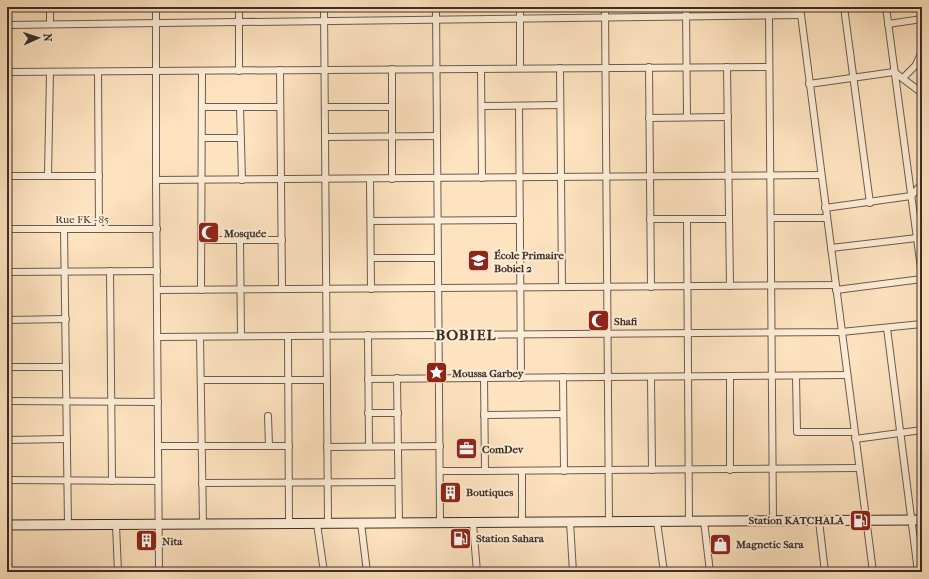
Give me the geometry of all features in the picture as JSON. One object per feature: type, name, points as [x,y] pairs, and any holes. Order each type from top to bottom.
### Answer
[{"type":"street","points":[[50,7],[50,24]]},
{"type":"street","points":[[156,7],[159,572]]},
{"type":"street","points":[[239,7],[239,70]]},
{"type":"street","points":[[324,7],[328,524]]},
{"type":"street","points":[[436,7],[440,523]]},
{"type":"street","points":[[520,7],[520,68]]},
{"type":"street","points":[[605,7],[609,522]]},
{"type":"street","points":[[686,7],[687,118]]},
{"type":"street","points":[[800,7],[873,572]]},
{"type":"street","points":[[844,7],[870,203]]},
{"type":"street","points":[[157,290],[651,286],[771,286],[836,288],[922,278],[886,7]]},
{"type":"street","points":[[7,25],[801,15]]},
{"type":"street","points":[[769,16],[773,521]]},
{"type":"street","points":[[888,24],[922,19]]},
{"type":"street","points":[[903,78],[919,64],[922,51]]},
{"type":"street","points":[[727,67],[730,286]]},
{"type":"street","points":[[7,72],[770,67]]},
{"type":"street","points":[[560,68],[562,287]]},
{"type":"street","points":[[649,68],[651,286]]},
{"type":"street","points":[[392,69],[392,179]]},
{"type":"street","points":[[481,69],[482,178]]},
{"type":"street","points":[[280,70],[282,289]]},
{"type":"street","points":[[202,71],[202,290]]},
{"type":"street","points":[[48,176],[50,72]]},
{"type":"street","points":[[98,72],[99,229]]},
{"type":"street","points":[[810,84],[894,72],[922,93]]},
{"type":"street","points":[[482,106],[560,105]]},
{"type":"street","points":[[325,107],[392,106]]},
{"type":"street","points":[[519,106],[521,378]]},
{"type":"street","points":[[240,107],[242,180]]},
{"type":"street","points":[[202,108],[280,107]]},
{"type":"street","points":[[649,118],[728,117]]},
{"type":"street","points":[[325,137],[437,136]]},
{"type":"street","points":[[202,138],[241,138]]},
{"type":"street","points":[[156,180],[821,175]]},
{"type":"street","points":[[7,176],[99,176]]},
{"type":"street","points":[[370,179],[371,289]]},
{"type":"street","points":[[825,208],[870,203],[911,196],[922,184]]},
{"type":"street","points":[[771,218],[827,218]]},
{"type":"street","points":[[650,219],[729,219]]},
{"type":"street","points":[[687,219],[689,521]]},
{"type":"street","points":[[370,221],[520,220]]},
{"type":"street","name":"Rue FK - 85","points":[[7,229],[157,229]]},
{"type":"street","points":[[64,229],[68,525]]},
{"type":"street","points":[[831,248],[917,238]]},
{"type":"street","points":[[202,240],[282,240]]},
{"type":"street","points":[[240,240],[241,336]]},
{"type":"street","points":[[371,258],[438,258]]},
{"type":"street","points":[[110,271],[112,480]]},
{"type":"street","points":[[7,272],[157,271]]},
{"type":"street","points":[[7,320],[66,320]]},
{"type":"street","points":[[157,338],[241,336],[841,332],[922,324]]},
{"type":"street","points":[[887,328],[918,572]]},
{"type":"street","points":[[288,336],[289,524]]},
{"type":"street","points":[[368,336],[369,446]]},
{"type":"street","points":[[200,337],[203,524]]},
{"type":"street","points":[[7,367],[66,366]]},
{"type":"street","points":[[368,379],[847,375]]},
{"type":"street","points":[[730,376],[730,470]]},
{"type":"street","points":[[796,376],[796,432],[854,432]]},
{"type":"street","points":[[563,377],[564,471]]},
{"type":"street","points":[[651,377],[652,470]]},
{"type":"street","points":[[397,378],[399,523]]},
{"type":"street","points":[[484,378],[485,472]]},
{"type":"street","points":[[201,380],[327,380]]},
{"type":"street","points":[[7,401],[158,402]]},
{"type":"street","points":[[368,413],[398,413]]},
{"type":"street","points":[[484,415],[563,414]]},
{"type":"street","points":[[268,416],[269,446]]},
{"type":"street","points":[[855,439],[922,430]]},
{"type":"street","points":[[7,440],[67,439]]},
{"type":"street","points":[[158,446],[289,446]]},
{"type":"street","points":[[327,447],[440,446]]},
{"type":"street","points":[[440,472],[859,468]]},
{"type":"street","points":[[522,471],[522,522]]},
{"type":"street","points":[[7,480],[158,481]]},
{"type":"street","points":[[202,483],[289,484],[398,482]]},
{"type":"street","points":[[819,520],[825,572]]},
{"type":"street","points":[[7,526],[922,520]]},
{"type":"street","points":[[704,521],[710,572]]},
{"type":"street","points":[[570,522],[573,572]]},
{"type":"street","points":[[657,522],[664,572]]},
{"type":"street","points":[[361,523],[367,572]]},
{"type":"street","points":[[472,523],[477,572]]},
{"type":"street","points":[[317,524],[324,572]]},
{"type":"street","points":[[116,525],[118,572]]},
{"type":"place","name":"Mosquée","points":[[208,233]]},
{"type":"place","name":"École Primaire Bobiel 2","points":[[479,261]]},
{"type":"place","name":"Shafi","points":[[599,321]]},
{"type":"place","name":"Moussa Garbey","points":[[437,373]]},
{"type":"place","name":"ComDev","points":[[466,449]]},
{"type":"place","name":"Boutiques","points":[[450,492]]},
{"type":"place","name":"Station KATCHALA","points":[[860,520]]},
{"type":"place","name":"Station Sahara","points":[[460,538]]},
{"type":"place","name":"Nita","points":[[146,541]]},
{"type":"place","name":"Magnetic Sara","points":[[721,544]]},
{"type":"district","name":"BOBIEL","points":[[466,335]]}]
